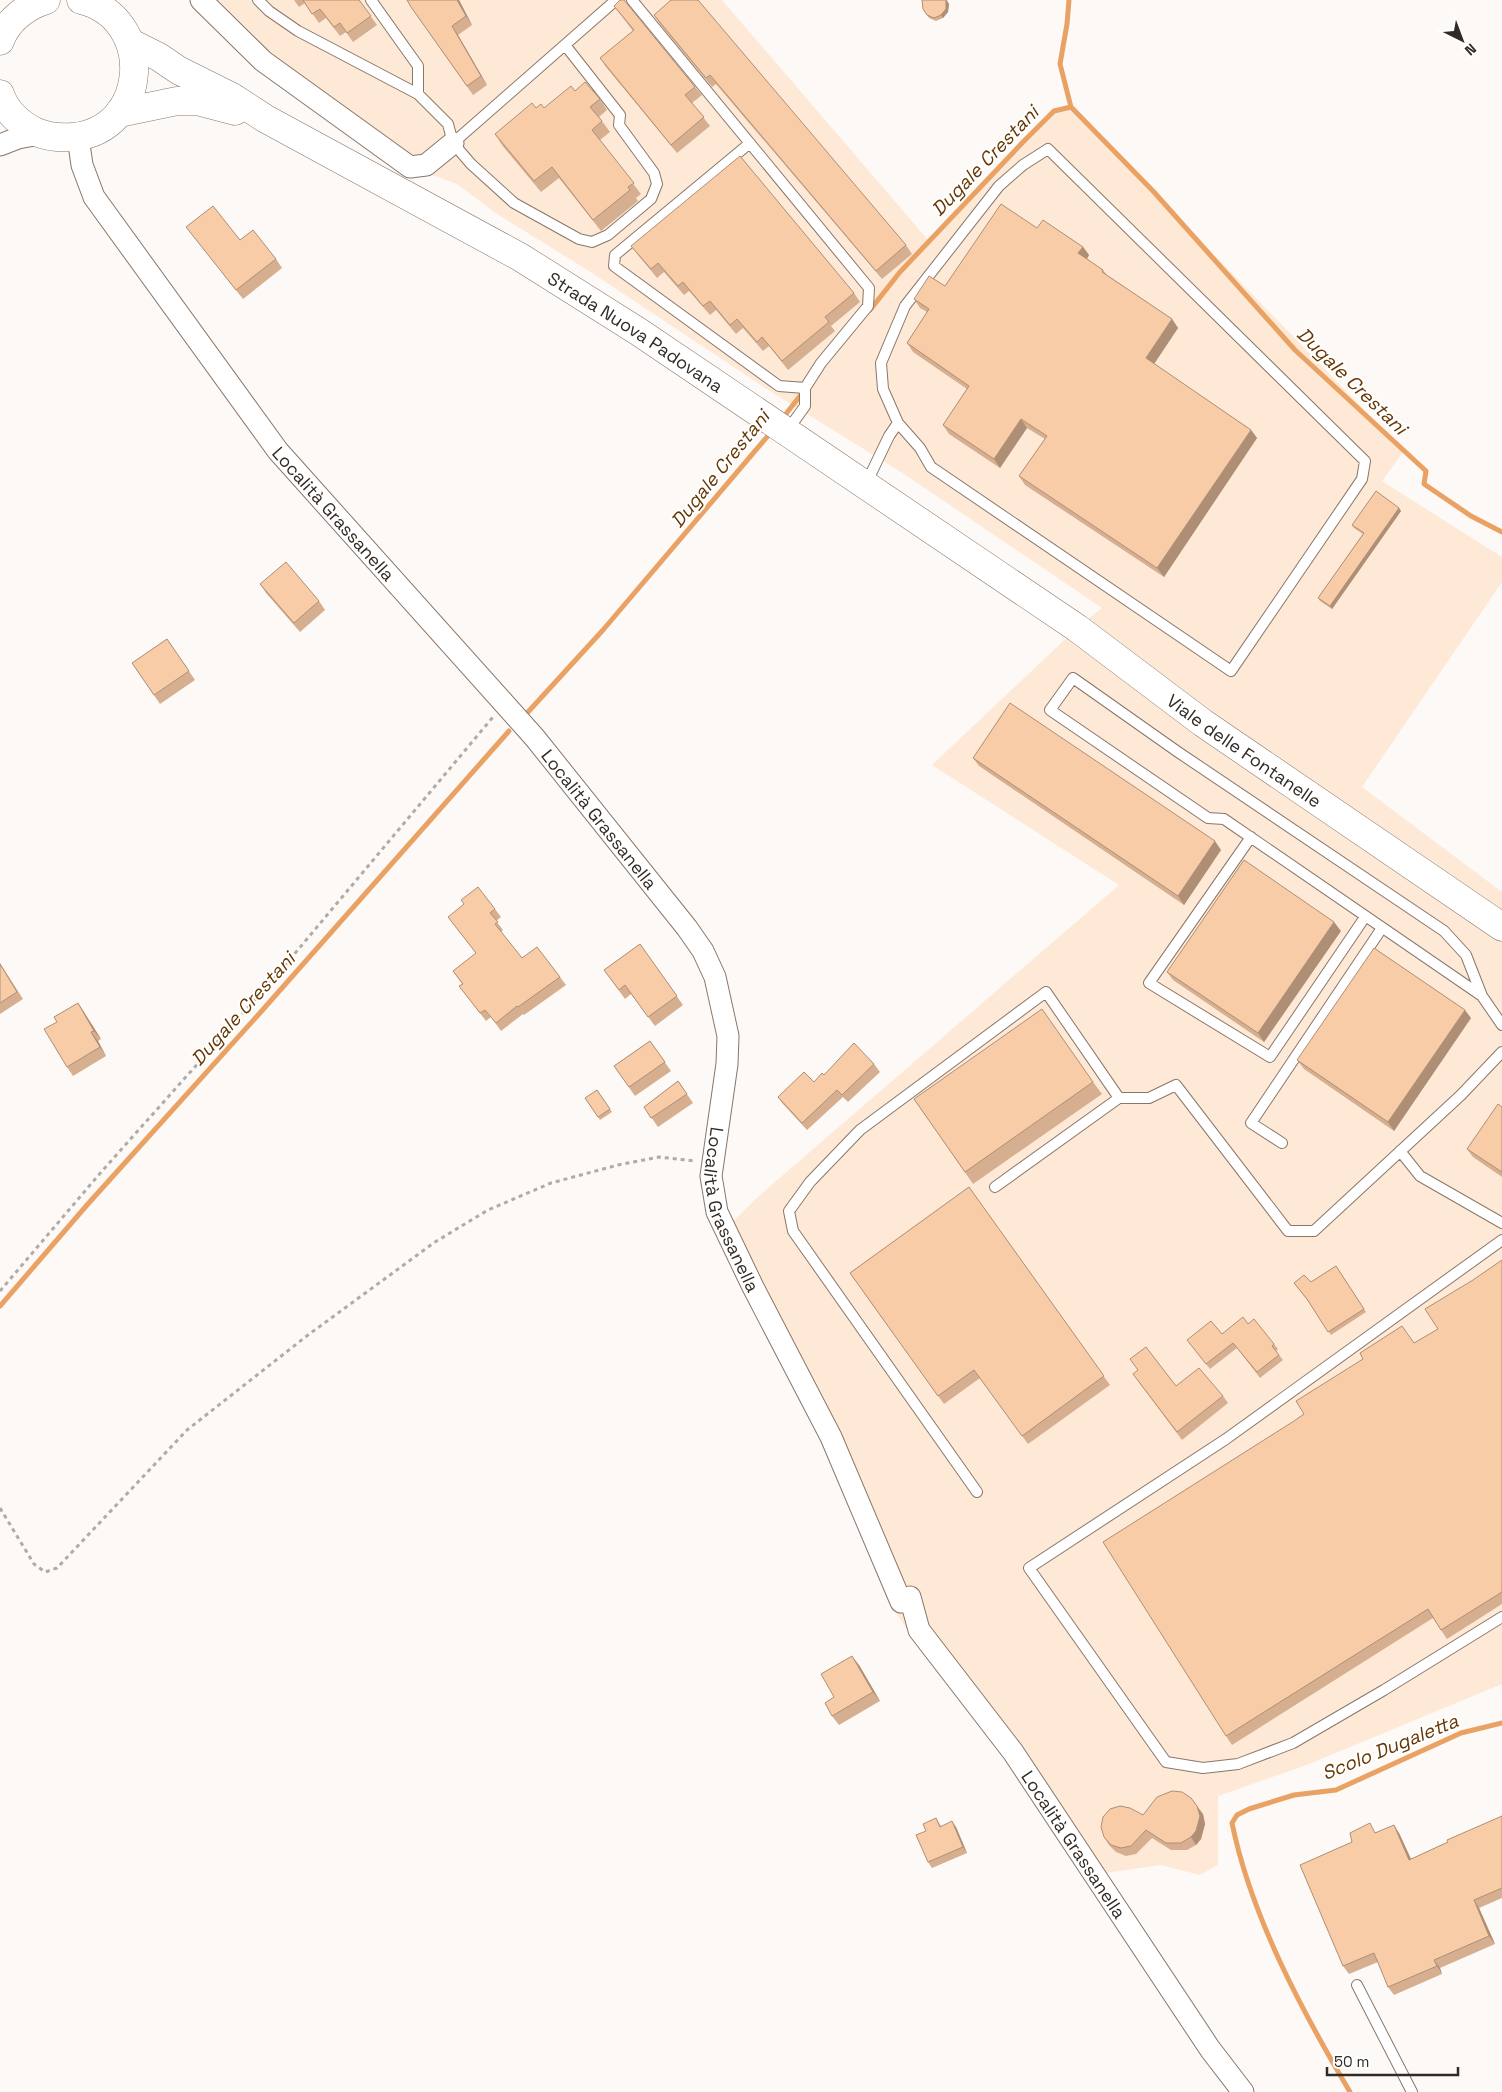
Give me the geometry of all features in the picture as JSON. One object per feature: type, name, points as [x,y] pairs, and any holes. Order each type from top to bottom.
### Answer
[{"type":"main road","points":[[0,41],[11,22],[24,10],[41,0]]},
{"type":"main road","points":[[0,94],[12,114],[25,126],[40,134],[53,137],[78,137],[94,132],[119,113],[129,97],[134,80],[135,61],[131,43],[109,7],[81,0]]},
{"type":"main road","points":[[131,43],[159,57],[178,70],[232,97],[266,119]]},
{"type":"main road","points":[[119,113],[177,101],[197,101],[266,119]]},
{"type":"main road","name":"Strada Nuova Padovana","points":[[266,119],[520,257],[639,332],[991,571]]},
{"type":"main road","name":"Viale delle Fontanelle","points":[[991,571],[1077,628],[1203,723],[1502,927]]},
{"type":"street","points":[[201,0],[263,61],[410,166],[426,165],[453,143]]},
{"type":"street","points":[[0,145],[18,138],[40,134]]},
{"type":"street","name":"Località Grassanella","points":[[78,137],[82,165],[94,197],[278,452],[541,746],[687,928],[703,951],[715,977],[728,1036],[728,1064],[711,1176],[718,1212],[727,1235],[831,1437],[919,1630],[1013,1752],[1210,2048],[1243,2092]]},
{"type":"lane","points":[[258,0],[269,11],[298,31],[418,94],[448,124],[453,143],[471,164],[514,203],[579,239],[592,242],[608,235],[651,199],[656,184],[654,173],[619,125],[620,115],[565,45]]},
{"type":"lane","points":[[370,0],[418,66],[418,94]]},
{"type":"lane","points":[[453,143],[616,0]]},
{"type":"lane","points":[[632,0],[869,288],[868,306],[821,363],[805,388],[804,406],[787,431]]},
{"type":"lane","points":[[750,143],[614,255],[614,266],[779,386],[805,388]]},
{"type":"lane","points":[[1048,149],[1365,461],[1362,479],[1231,671],[931,467],[920,448],[898,424],[883,389],[881,362],[905,306],[999,186],[1023,165],[1048,149]]},
{"type":"lane","points":[[866,485],[889,436],[898,424]]},
{"type":"lane","points":[[1482,996],[1224,819],[1208,818],[1050,710],[1073,678],[1178,752],[1444,931],[1466,955],[1482,996],[1502,1024]]},
{"type":"lane","points":[[1251,837],[1149,983],[1270,1057],[1365,916]]},
{"type":"lane","points":[[1282,1143],[1251,1124],[1382,928]]},
{"type":"lane","points":[[977,1492],[793,1231],[788,1211],[810,1182],[860,1130],[1046,992],[1119,1098]]},
{"type":"lane","points":[[995,1187],[1119,1098],[1149,1098],[1176,1085],[1288,1231],[1314,1231],[1461,1095],[1502,1052]]},
{"type":"lane","points":[[1400,1151],[1420,1176],[1502,1224]]},
{"type":"lane","points":[[1502,1240],[1226,1439],[1029,1568],[1166,1762],[1203,1768],[1238,1764],[1293,1743],[1384,1690],[1502,1617]]},
{"type":"lane","points":[[1357,1986],[1412,2092]]},
{"type":"path","points":[[0,1291],[102,1171],[282,969],[504,704]]},
{"type":"path","points":[[0,1508],[34,1564],[45,1572],[56,1568],[187,1430],[323,1324],[435,1242],[488,1210],[551,1183],[618,1164],[659,1157],[713,1163]]},
{"type":"shaded area","points":[[201,0],[722,0],[929,241],[1054,111],[1071,107],[1404,451],[1382,481],[1502,557],[1502,582],[1362,787],[1502,892],[1502,1684],[1304,1766],[1218,1796],[1218,1865],[1200,1875],[1161,1865],[1085,1876],[1000,1747],[909,1632],[894,1610],[882,1586],[822,1438],[721,1233],[760,1195],[1119,885],[932,765],[1077,628],[1102,608],[901,472],[765,388],[589,271],[497,214],[457,184],[410,167]]},
{"type":"building","points":[[303,0],[359,0],[371,16],[347,33],[340,23],[334,27],[320,9],[312,14]]},
{"type":"building","points":[[407,0],[457,0],[466,16],[452,26],[481,76],[467,86]]},
{"type":"building","points":[[620,0],[624,0],[695,87],[685,95],[704,117],[671,145],[600,58],[634,30],[614,6]]},
{"type":"building","points":[[671,0],[698,0],[906,245],[876,271],[710,75],[706,78],[654,15]]},
{"type":"building","points":[[922,0],[946,0],[946,9],[941,15],[934,18],[927,15],[923,9]]},
{"type":"building","points":[[585,82],[600,99],[590,107],[602,121],[592,130],[634,183],[628,187],[630,190],[593,220],[552,167],[534,181],[495,134],[532,103],[536,108],[541,104],[544,108],[571,86],[575,91]]},
{"type":"building","points":[[740,156],[854,293],[825,317],[829,322],[782,361],[762,337],[757,342],[737,319],[730,325],[710,301],[703,306],[683,282],[678,286],[658,263],[651,269],[631,246]]},
{"type":"building","points":[[1001,204],[1037,228],[1043,220],[1083,247],[1078,253],[1103,270],[1102,272],[1172,319],[1146,358],[1251,430],[1157,568],[1019,476],[1047,436],[1021,419],[994,459],[943,425],[969,386],[907,343],[929,309],[914,299],[929,276],[945,286]]},
{"type":"building","points":[[213,206],[240,240],[253,230],[276,259],[236,290],[186,227]]},
{"type":"building","points":[[1376,491],[1399,508],[1330,606],[1318,598],[1364,533],[1352,525]]},
{"type":"building","points":[[286,562],[319,601],[294,623],[260,584]]},
{"type":"building","points":[[167,639],[189,671],[154,695],[132,663]]},
{"type":"building","points":[[1010,703],[1215,841],[1178,896],[973,758]]},
{"type":"building","points":[[1244,860],[1334,922],[1258,1033],[1167,972]]},
{"type":"building","points":[[478,887],[495,909],[490,913],[498,922],[495,924],[522,958],[537,947],[560,977],[517,1006],[496,1023],[485,1010],[480,1013],[459,986],[463,984],[453,971],[476,953],[448,917],[464,904],[461,900]]},
{"type":"building","points":[[640,944],[677,996],[648,1017],[625,985],[619,990],[604,970]]},
{"type":"building","points":[[1374,948],[1465,1010],[1388,1122],[1297,1060]]},
{"type":"building","points":[[0,964],[17,992],[0,1003]]},
{"type":"building","points":[[78,1003],[94,1031],[91,1032],[100,1047],[67,1067],[44,1029],[57,1022],[54,1017]]},
{"type":"building","points":[[1042,1009],[1093,1082],[965,1172],[914,1099]]},
{"type":"building","points":[[650,1041],[665,1062],[629,1087],[614,1066]]},
{"type":"building","points":[[854,1043],[874,1064],[842,1095],[837,1090],[802,1123],[778,1097],[804,1072],[814,1082],[822,1073],[824,1075]]},
{"type":"building","points":[[678,1081],[687,1094],[651,1118],[644,1107]]},
{"type":"building","points":[[597,1090],[610,1109],[598,1117],[585,1098]]},
{"type":"building","points":[[1498,1104],[1502,1107],[1502,1172],[1467,1149]]},
{"type":"building","points":[[969,1187],[1104,1376],[1022,1436],[974,1370],[938,1396],[850,1273]]},
{"type":"building","points":[[1502,1260],[1502,1592],[1441,1630],[1428,1609],[1226,1736],[1103,1542],[1304,1414],[1296,1401],[1363,1359],[1360,1353],[1402,1326],[1414,1343],[1438,1329],[1425,1309]]},
{"type":"building","points":[[1336,1266],[1364,1309],[1328,1332],[1307,1299],[1294,1283],[1304,1275],[1311,1282]]},
{"type":"building","points":[[1243,1317],[1248,1324],[1254,1319],[1274,1344],[1272,1346],[1279,1355],[1257,1372],[1233,1343],[1206,1364],[1187,1340],[1211,1321],[1222,1334]]},
{"type":"building","points":[[1146,1347],[1176,1386],[1199,1368],[1223,1396],[1177,1432],[1133,1374],[1138,1370],[1130,1359]]},
{"type":"building","points":[[852,1656],[873,1692],[832,1716],[825,1703],[834,1697],[821,1674]]},
{"type":"building","points":[[1172,1791],[1182,1792],[1191,1798],[1197,1806],[1200,1816],[1196,1831],[1191,1837],[1181,1843],[1166,1843],[1146,1830],[1131,1846],[1121,1848],[1111,1845],[1104,1837],[1101,1827],[1103,1817],[1110,1809],[1120,1806],[1130,1808],[1143,1815],[1157,1797]]},
{"type":"building","points":[[1502,1816],[1502,1888],[1474,1900],[1489,1936],[1434,1960],[1437,1966],[1388,1987],[1374,1953],[1343,1966],[1300,1865],[1352,1842],[1350,1833],[1370,1823],[1375,1833],[1394,1825],[1409,1860],[1448,1842],[1447,1840]]},
{"type":"building","points":[[936,1818],[940,1827],[952,1821],[963,1847],[928,1862],[916,1835],[926,1831],[923,1824]]},
{"type":"waterway","name":"Scolo Dugaletta","points":[[1069,0],[1060,64],[1071,107]]},
{"type":"waterway","name":"Dugale Crestani","points":[[870,310],[900,272],[1023,142],[1054,111],[1071,107],[1153,191],[1295,350],[1426,471],[1424,484],[1471,516],[1502,532]]},
{"type":"waterway","name":"Dugale Crestani","points":[[782,419],[803,392]]},
{"type":"waterway","name":"Dugale Crestani","points":[[528,712],[603,630],[772,431]]},
{"type":"waterway","name":"Dugale Crestani","points":[[0,1306],[87,1205],[509,731]]},
{"type":"waterway","name":"Scolo Dugaletta","points":[[1350,2092],[1314,2029],[1265,1928],[1252,1893],[1232,1823],[1237,1815],[1249,1809],[1294,1795],[1336,1790],[1461,1733],[1502,1723]]}]
